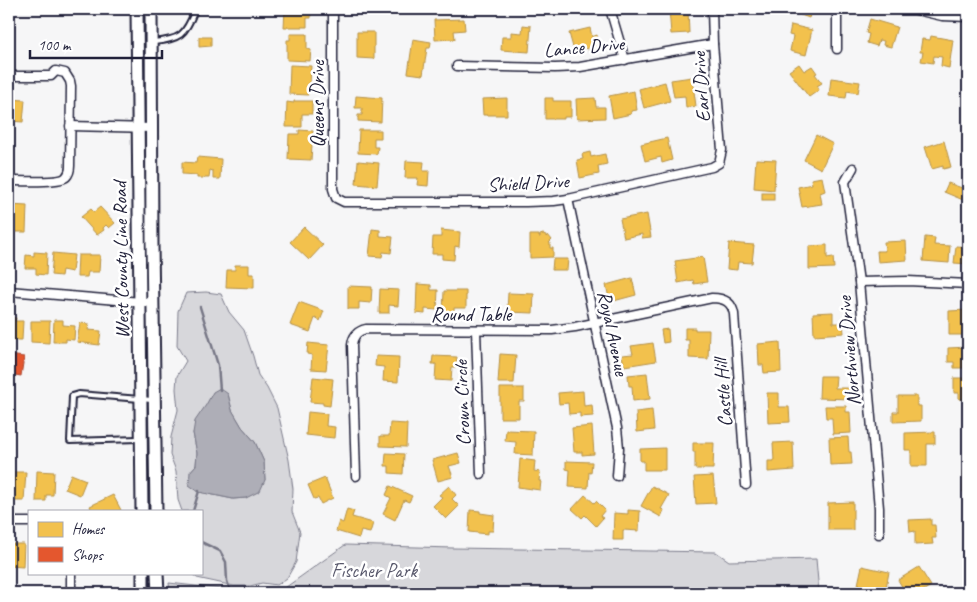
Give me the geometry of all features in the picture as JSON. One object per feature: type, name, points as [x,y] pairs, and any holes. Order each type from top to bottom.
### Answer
[{"type":"main road","name":"West County Line Road","points":[[137,9],[142,510]]},
{"type":"main road","name":"West County Line Road","points":[[151,9],[156,510]]},
{"type":"main road","points":[[143,574],[143,593]]},
{"type":"main road","points":[[157,574],[158,593]]},
{"type":"street","points":[[104,9],[129,9]]},
{"type":"street","name":"Queens Drive","points":[[333,9],[333,189],[336,198]]},
{"type":"street","points":[[610,9],[625,60]]},
{"type":"street","name":"Earl Drive","points":[[712,9],[722,150],[720,163]]},
{"type":"street","points":[[836,9],[837,49]]},
{"type":"street","points":[[912,9],[942,16],[968,17]]},
{"type":"street","name":"Lance Drive","points":[[457,66],[561,68],[593,66],[714,44]]},
{"type":"street","points":[[9,76],[51,76],[56,71],[65,73],[71,86],[70,166],[66,178],[54,181],[9,181]]},
{"type":"street","points":[[70,126],[152,128]]},
{"type":"street","name":"Shield Drive","points":[[336,198],[344,202],[526,202],[568,199],[712,167],[720,163]]},
{"type":"street","name":"Northview Drive","points":[[853,168],[845,182],[859,282],[880,534]]},
{"type":"street","name":"Royal Avenue","points":[[568,199],[617,428],[619,448],[617,476]]},
{"type":"street","points":[[859,282],[908,281],[968,284]]},
{"type":"street","points":[[9,291],[153,303]]},
{"type":"street","name":"Round Table","points":[[356,476],[352,340],[355,334],[360,331],[552,330],[595,323],[712,298],[727,301]]},
{"type":"street","name":"Castle Hill","points":[[727,301],[731,305],[734,314],[746,485]]},
{"type":"street","name":"Crown Circle","points":[[476,330],[481,474]]},
{"type":"street","points":[[9,522],[28,522]]},
{"type":"street","points":[[70,574],[71,592],[89,593]]},
{"type":"lane","points":[[151,42],[170,40],[180,36],[186,30],[195,10]]},
{"type":"lane","points":[[141,439],[70,442],[72,396],[79,394],[155,400]]},
{"type":"green space","points":[[206,292],[221,294],[229,312],[244,330],[258,375],[277,408],[289,460],[293,489],[292,512],[300,532],[296,562],[287,578],[277,585],[262,583],[250,586],[234,586],[197,578],[192,574],[202,574],[202,510],[182,510],[178,500],[176,471],[170,455],[171,437],[178,410],[177,376],[186,361],[177,346],[178,311],[186,293]],"holes":[[[213,393],[228,394],[232,410],[242,427],[255,442],[264,462],[265,480],[246,498],[233,499],[199,492],[190,472],[196,465],[197,453],[193,433]]]},
{"type":"green space","name":"Fischer Park","points":[[345,545],[716,552],[729,561],[816,559],[819,593],[268,593],[282,590]]},
{"type":"green space","points":[[169,583],[258,593],[170,593]]},
{"type":"shaded area","points":[[220,388],[228,394],[232,410],[242,427],[255,442],[264,462],[265,480],[260,491],[246,498],[233,499],[199,492],[189,485],[190,472],[196,465],[197,453],[193,433],[195,421],[213,392]]},
{"type":"building: Homes","points":[[285,9],[311,9],[311,18],[307,18],[307,27],[284,27]]},
{"type":"building: Homes","points":[[669,9],[688,9],[689,33],[671,34]]},
{"type":"building: Homes","points":[[791,9],[812,9],[809,18],[790,11]]},
{"type":"building: Homes","points":[[464,19],[465,30],[454,31],[455,39],[435,40],[434,20]]},
{"type":"building: Homes","points":[[870,19],[897,27],[891,47],[883,45],[884,41],[879,40],[877,46],[867,43],[869,34],[866,33]]},
{"type":"building: Homes","points":[[523,25],[531,26],[529,52],[501,50],[502,37],[511,37],[511,32],[522,33]]},
{"type":"building: Homes","points":[[791,25],[812,30],[806,55],[790,51],[793,36],[789,35]]},
{"type":"building: Homes","points":[[590,28],[592,37],[597,35],[600,48],[589,51],[588,48],[574,51],[569,33]]},
{"type":"building: Homes","points":[[357,32],[374,32],[374,59],[357,58]]},
{"type":"building: Homes","points":[[290,34],[307,34],[307,49],[311,50],[310,61],[287,60],[287,40],[290,40]]},
{"type":"building: Homes","points":[[931,36],[953,40],[949,68],[941,66],[942,57],[934,56],[933,63],[921,61],[923,52],[920,52],[922,39],[930,40]]},
{"type":"building: Homes","points":[[199,37],[211,37],[211,46],[199,47]]},
{"type":"building: Homes","points":[[413,39],[431,42],[430,48],[427,48],[423,75],[408,73]]},
{"type":"building: Homes","points":[[799,64],[804,71],[812,66],[822,83],[817,86],[819,90],[809,97],[789,71]]},
{"type":"building: Homes","points":[[290,65],[311,66],[308,95],[289,94]]},
{"type":"building: Homes","points":[[692,77],[696,106],[686,108],[685,96],[674,97],[671,80]]},
{"type":"building: Homes","points":[[831,78],[860,82],[858,93],[847,91],[846,98],[829,96]]},
{"type":"building: Homes","points":[[665,82],[670,101],[644,108],[639,89]]},
{"type":"building: Homes","points":[[634,91],[637,110],[631,111],[631,114],[613,118],[609,96]]},
{"type":"building: Homes","points":[[356,96],[382,98],[381,122],[358,121],[358,115],[362,115],[362,108],[355,108]]},
{"type":"building: Homes","points":[[507,98],[507,115],[483,115],[482,99]]},
{"type":"building: Homes","points":[[545,98],[553,98],[553,101],[571,101],[571,117],[545,119]]},
{"type":"building: Homes","points":[[595,98],[596,107],[605,107],[605,118],[577,119],[576,99]]},
{"type":"building: Homes","points":[[9,99],[25,100],[23,122],[9,121]]},
{"type":"building: Homes","points":[[294,101],[312,101],[312,114],[302,114],[302,127],[286,127],[287,102],[294,103]]},
{"type":"building: Homes","points":[[299,130],[313,131],[311,160],[288,159],[289,134],[299,134]]},
{"type":"building: Homes","points":[[359,130],[381,130],[381,138],[374,138],[374,147],[378,147],[377,154],[358,153]]},
{"type":"building: Homes","points":[[816,135],[833,144],[821,169],[804,160]]},
{"type":"building: Homes","points":[[667,138],[672,160],[662,163],[661,157],[645,161],[641,144]]},
{"type":"building: Homes","points":[[944,141],[951,167],[943,169],[943,166],[932,169],[925,147]]},
{"type":"building: Homes","points":[[590,152],[591,157],[605,154],[607,164],[598,166],[599,174],[580,178],[577,160],[583,159],[582,154]]},
{"type":"building: Homes","points":[[197,157],[221,159],[220,179],[213,179],[213,171],[210,170],[209,178],[197,178],[197,175],[182,174],[182,162],[196,163]]},
{"type":"building: Homes","points":[[756,159],[776,160],[774,190],[754,188]]},
{"type":"building: Homes","points":[[358,161],[379,163],[377,186],[356,184]]},
{"type":"building: Homes","points":[[406,161],[424,162],[423,171],[429,171],[428,186],[417,185],[418,178],[405,178]]},
{"type":"building: Homes","points":[[822,177],[825,191],[820,193],[822,204],[802,207],[798,187],[812,184],[811,179]]},
{"type":"building: Homes","points":[[965,181],[968,183],[968,202],[944,192],[948,183],[962,188]]},
{"type":"building: Homes","points":[[762,193],[774,193],[774,200],[762,200]]},
{"type":"building: Homes","points":[[10,205],[27,206],[26,232],[9,232]]},
{"type":"building: Homes","points":[[100,207],[115,223],[109,228],[106,225],[103,228],[104,230],[97,235],[81,217],[91,209],[94,212]]},
{"type":"building: Homes","points":[[647,214],[651,237],[642,238],[642,234],[624,238],[620,219]]},
{"type":"building: Homes","points":[[304,227],[323,245],[309,260],[290,242]]},
{"type":"building: Homes","points":[[372,229],[380,230],[380,236],[393,237],[391,253],[383,252],[382,257],[369,256]]},
{"type":"building: Homes","points":[[441,230],[460,232],[459,247],[455,246],[454,260],[442,259],[442,254],[432,254],[433,237],[441,237]]},
{"type":"building: Homes","points":[[543,234],[546,237],[548,235],[552,240],[549,243],[550,248],[553,248],[553,257],[530,258],[530,235],[539,235],[540,237]]},
{"type":"building: Homes","points":[[925,237],[935,238],[934,245],[950,246],[949,263],[923,261]]},
{"type":"building: Homes","points":[[906,241],[907,260],[878,262],[877,251],[885,251],[884,242]]},
{"type":"building: Homes","points":[[729,243],[754,245],[752,263],[738,262],[737,270],[727,269]]},
{"type":"building: Homes","points":[[827,245],[827,258],[833,257],[834,268],[809,269],[809,246]]},
{"type":"building: Homes","points":[[956,246],[968,247],[968,264],[954,263]]},
{"type":"building: Homes","points":[[34,252],[47,253],[46,275],[36,274],[36,268],[25,268],[26,255],[34,256]]},
{"type":"building: Homes","points":[[53,253],[74,255],[72,272],[62,270],[61,276],[51,275]]},
{"type":"building: Homes","points":[[78,255],[100,255],[99,272],[88,272],[87,277],[77,277]]},
{"type":"building: Homes","points":[[703,257],[707,282],[694,284],[693,280],[678,283],[675,261]]},
{"type":"building: Homes","points":[[553,259],[568,259],[567,270],[552,270]]},
{"type":"building: Homes","points":[[235,265],[249,265],[249,274],[254,274],[254,288],[226,287],[227,270],[235,270]]},
{"type":"building: Homes","points":[[632,278],[636,295],[610,302],[606,285]]},
{"type":"building: Homes","points":[[417,284],[431,285],[431,290],[438,290],[437,310],[425,309],[425,314],[416,313]]},
{"type":"building: Homes","points":[[348,286],[372,287],[371,303],[359,302],[359,309],[348,309]]},
{"type":"building: Homes","points":[[380,289],[399,290],[398,306],[389,305],[389,313],[379,313]]},
{"type":"building: Homes","points":[[444,291],[466,291],[466,308],[454,308],[454,314],[443,314]]},
{"type":"building: Homes","points":[[508,293],[534,294],[533,313],[507,312]]},
{"type":"building: Homes","points":[[299,302],[324,311],[320,321],[315,318],[310,332],[290,325]]},
{"type":"building: Homes","points":[[966,310],[968,335],[949,335],[949,311]]},
{"type":"building: Homes","points":[[833,312],[833,323],[843,323],[844,333],[814,335],[813,313]]},
{"type":"building: Homes","points":[[9,317],[16,318],[15,321],[23,321],[22,340],[9,340]]},
{"type":"building: Homes","points":[[54,320],[63,320],[63,325],[75,326],[74,340],[66,339],[66,342],[53,342]]},
{"type":"building: Homes","points":[[31,321],[50,321],[49,343],[31,342]]},
{"type":"building: Homes","points":[[80,323],[89,324],[88,330],[101,331],[99,345],[77,342]]},
{"type":"building: Homes","points":[[685,328],[709,330],[708,359],[689,358],[689,340],[685,340]]},
{"type":"building: Homes","points":[[668,329],[669,342],[663,343],[661,330]]},
{"type":"building: Homes","points":[[780,342],[781,372],[764,373],[763,365],[759,365],[758,344]]},
{"type":"building: Homes","points":[[308,343],[329,345],[326,370],[311,369],[312,355],[307,354]]},
{"type":"building: Homes","points":[[653,343],[656,361],[624,366],[622,355],[633,354],[631,346]]},
{"type":"building: Homes","points":[[968,347],[968,368],[954,368],[954,362],[948,362],[948,348]]},
{"type":"building: Homes","points":[[500,354],[516,355],[514,383],[498,383]]},
{"type":"building: Homes","points":[[376,356],[399,357],[398,382],[383,381],[384,367],[375,366]]},
{"type":"building: Homes","points":[[433,356],[457,357],[456,367],[452,367],[451,381],[435,380],[436,364],[432,364]]},
{"type":"building: Homes","points":[[647,373],[650,399],[633,401],[632,386],[629,386],[628,375]]},
{"type":"building: Homes","points":[[820,376],[836,376],[835,388],[850,388],[850,399],[819,398]]},
{"type":"building: Homes","points":[[313,377],[333,379],[330,406],[323,405],[323,403],[310,402]]},
{"type":"building: Homes","points":[[954,378],[968,378],[968,399],[959,399],[959,393],[954,393]]},
{"type":"building: Homes","points":[[500,388],[524,388],[524,401],[519,401],[519,418],[500,418]]},
{"type":"building: Homes","points":[[583,391],[584,406],[592,405],[593,416],[580,417],[580,413],[569,414],[568,403],[559,404],[558,393]]},
{"type":"building: Homes","points":[[767,393],[779,393],[779,407],[789,407],[790,422],[768,423]]},
{"type":"building: Homes","points":[[898,396],[917,396],[917,406],[921,406],[921,421],[893,422],[893,412],[898,412]]},
{"type":"building: Homes","points":[[825,406],[846,406],[846,412],[850,412],[851,433],[833,434],[832,418],[826,418]]},
{"type":"building: Homes","points":[[652,410],[654,430],[637,432],[636,412]]},
{"type":"building: Homes","points":[[308,412],[327,414],[326,426],[335,427],[334,438],[306,435]]},
{"type":"building: Homes","points":[[390,423],[407,424],[406,447],[380,446],[380,436],[389,436]]},
{"type":"building: Homes","points":[[592,426],[594,454],[582,455],[582,452],[574,452],[572,428]]},
{"type":"building: Homes","points":[[506,430],[534,431],[533,455],[515,454],[516,442],[505,441]]},
{"type":"building: Homes","points":[[935,432],[935,444],[927,444],[927,466],[911,466],[911,450],[905,450],[905,433]]},
{"type":"building: Homes","points":[[848,437],[852,464],[830,465],[829,438]]},
{"type":"building: Homes","points":[[793,442],[794,470],[768,472],[768,461],[774,461],[773,443]]},
{"type":"building: Homes","points":[[693,443],[714,443],[713,469],[695,469]]},
{"type":"building: Homes","points":[[665,448],[665,470],[644,470],[644,461],[640,461],[640,449]]},
{"type":"building: Homes","points":[[386,453],[404,454],[403,474],[389,473],[389,466],[385,466]]},
{"type":"building: Homes","points":[[458,453],[461,463],[449,466],[453,477],[438,481],[432,460]]},
{"type":"building: Homes","points":[[520,459],[535,461],[534,471],[540,472],[540,490],[518,487]]},
{"type":"building: Homes","points":[[566,461],[592,462],[588,488],[569,487],[570,470],[566,469]]},
{"type":"building: Homes","points":[[964,470],[968,471],[968,492],[963,492]]},
{"type":"building: Homes","points":[[37,471],[54,472],[53,495],[46,495],[46,501],[36,501]]},
{"type":"building: Homes","points":[[15,472],[26,472],[24,501],[9,501],[9,478],[15,478]]},
{"type":"building: Homes","points":[[71,474],[86,480],[80,495],[65,489]]},
{"type":"building: Homes","points":[[713,476],[716,503],[696,504],[694,477]]},
{"type":"building: Homes","points":[[325,478],[333,498],[321,504],[318,498],[314,499],[308,485]]},
{"type":"building: Homes","points":[[390,486],[412,496],[409,502],[404,500],[395,520],[383,514],[391,498],[386,495]]},
{"type":"building: Homes","points":[[449,486],[456,495],[452,499],[459,506],[446,519],[433,506],[442,497],[439,495]]},
{"type":"building: Homes","points":[[652,486],[669,495],[661,509],[664,510],[661,517],[641,506]]},
{"type":"building: Homes","points":[[113,495],[121,510],[92,510],[90,506]]},
{"type":"building: Homes","points":[[585,495],[594,503],[596,501],[605,510],[600,516],[603,518],[596,526],[585,515],[582,518],[572,509]]},
{"type":"building: Homes","points":[[853,502],[853,530],[828,530],[828,503]]},
{"type":"building: Homes","points":[[347,509],[354,511],[352,517],[373,523],[370,533],[361,531],[359,538],[336,531],[339,521],[343,523]]},
{"type":"building: Homes","points":[[470,510],[494,515],[493,531],[488,531],[488,534],[469,532]]},
{"type":"building: Homes","points":[[628,510],[640,511],[639,531],[623,530],[623,540],[613,540],[614,513],[628,514]]},
{"type":"building: Homes","points":[[931,519],[931,525],[935,525],[936,538],[932,538],[933,544],[915,545],[915,531],[910,532],[909,520]]},
{"type":"building: Homes","points":[[968,538],[968,564],[964,539]]},
{"type":"building: Homes","points":[[9,544],[24,544],[23,567],[9,566]]},
{"type":"building: Homes","points":[[862,566],[889,572],[885,593],[864,593],[865,590],[857,589]]},
{"type":"building: Homes","points":[[919,567],[931,586],[919,593],[906,593],[898,580]]},
{"type":"building: Shops","points":[[9,355],[24,357],[21,376],[9,374]]},
{"type":"waterway","points":[[200,307],[218,365],[220,390]]},
{"type":"waterway","points":[[193,510],[199,491]]},
{"type":"waterway","points":[[202,542],[220,551],[226,562],[227,581],[231,593]]}]
